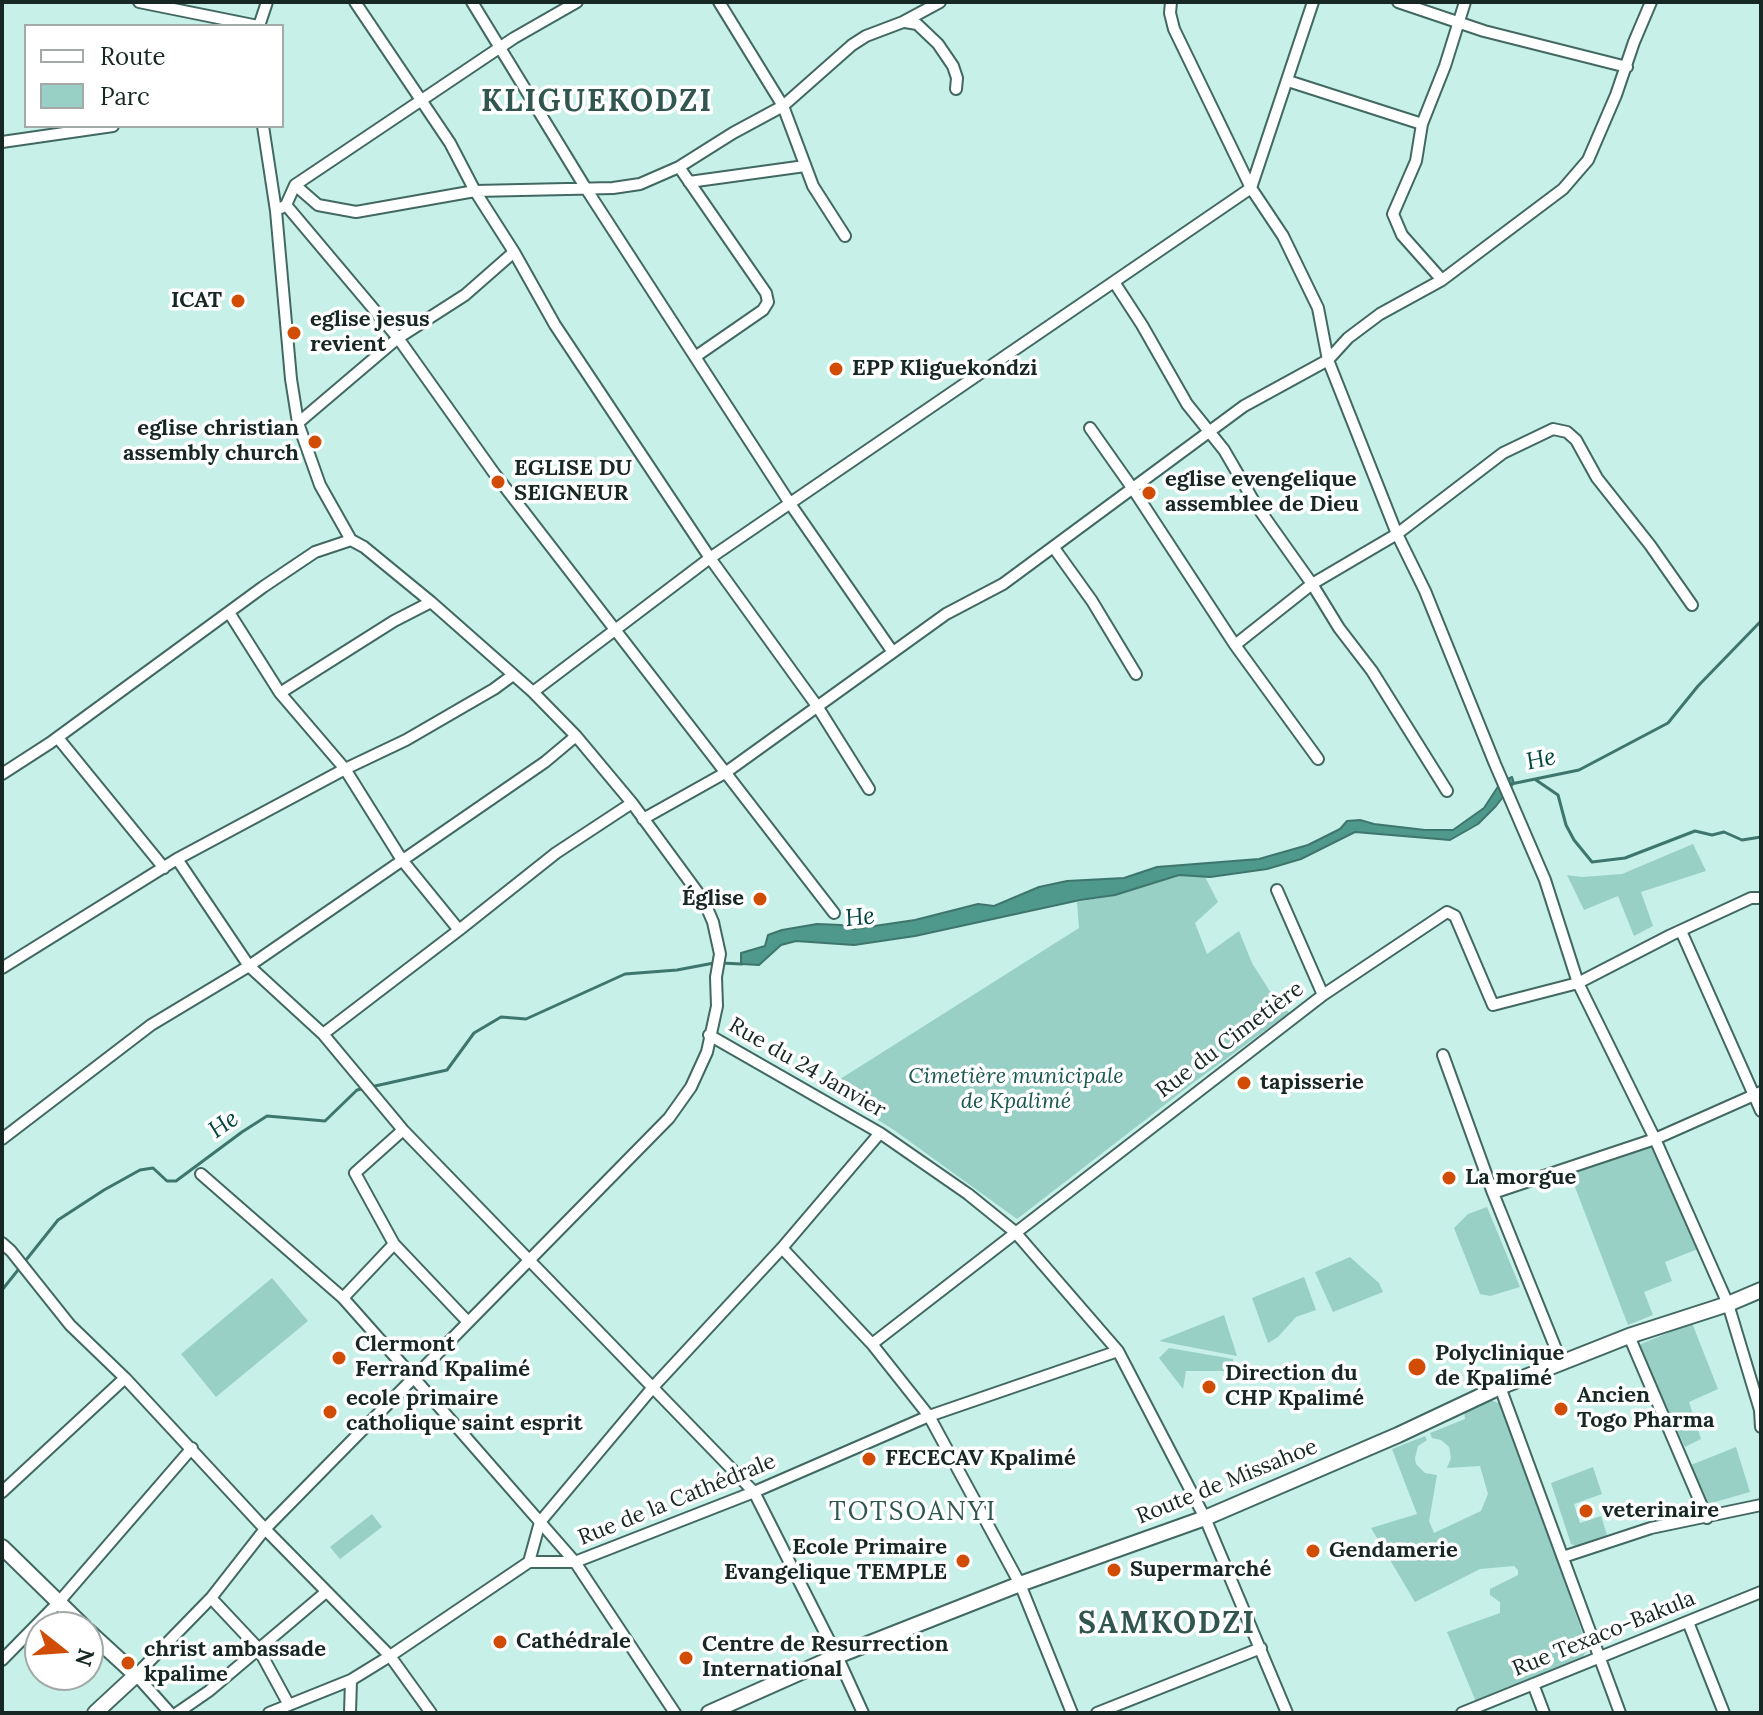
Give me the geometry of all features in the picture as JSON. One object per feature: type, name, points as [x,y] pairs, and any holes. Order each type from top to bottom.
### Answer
[{"type":"main road","name":"Route de Missahoe","points":[[709,1713],[837,1656],[1020,1584],[1205,1518],[1398,1435],[1500,1387],[1629,1336],[1761,1290]]},
{"type":"main road","points":[[2,1547],[67,1611]]},
{"type":"main road","points":[[95,1713],[136,1675],[104,1646]]},
{"type":"street","points":[[139,2],[248,24]]},
{"type":"street","points":[[259,24],[267,2]]},
{"type":"street","points":[[355,2],[450,143],[555,325],[710,558],[817,706],[869,789]]},
{"type":"street","points":[[472,2],[585,187],[695,357],[791,505],[892,651]]},
{"type":"street","points":[[281,208],[295,185],[422,98],[577,2]]},
{"type":"street","points":[[719,2],[783,106],[813,186],[845,236]]},
{"type":"street","points":[[295,185],[318,205],[356,212],[475,191],[613,188],[640,184],[679,167],[783,106],[852,45],[940,2]]},
{"type":"street","points":[[1171,2],[1174,29],[1251,188],[1283,236],[1318,308],[1328,360],[1397,534],[1425,591],[1545,880],[1578,983],[1655,1139],[1728,1304],[1760,1410],[1761,1427]]},
{"type":"street","points":[[533,692],[710,558],[1251,188],[1313,2]]},
{"type":"street","points":[[1398,2],[1457,23],[1627,67]]},
{"type":"street","points":[[1442,280],[1402,235],[1393,214],[1416,161],[1422,124],[1445,66],[1465,2]]},
{"type":"street","points":[[643,819],[725,773],[946,614],[1003,584],[1244,406],[1328,360],[1348,338],[1380,314],[1442,280],[1563,189],[1588,160],[1651,2]]},
{"type":"street","points":[[903,22],[917,24],[938,44],[953,66],[957,78],[956,89]]},
{"type":"street","points":[[1288,81],[1422,124]]},
{"type":"street","points":[[2,142],[99,128]]},
{"type":"street","points":[[170,1713],[136,1675],[211,1598],[265,1529],[669,1118],[691,1087],[707,1052],[717,1006],[716,977],[720,954],[713,922],[704,901],[632,803],[576,736],[533,692],[431,602],[364,547],[351,540],[320,485],[298,423],[291,379],[281,208],[263,128]]},
{"type":"street","points":[[689,182],[805,166]]},
{"type":"street","points":[[679,167],[766,293],[768,302],[763,310],[695,357]]},
{"type":"street","points":[[281,208],[398,338],[494,473],[834,913]]},
{"type":"street","points":[[298,423],[398,338],[465,295],[514,252]]},
{"type":"street","points":[[1114,282],[1187,404],[1224,450],[1256,505],[1339,628],[1372,671],[1447,791]]},
{"type":"street","points":[[1090,428],[1235,645],[1318,759]]},
{"type":"street","points":[[1235,645],[1312,584],[1397,534],[1503,453],[1553,429],[1567,432],[1576,440],[1597,478],[1692,605]]},
{"type":"street","points":[[2,774],[58,738],[315,552],[351,540]]},
{"type":"street","points":[[1054,548],[1092,601],[1136,674]]},
{"type":"street","points":[[280,693],[394,621],[431,602]]},
{"type":"street","points":[[230,614],[280,693],[345,769],[402,860],[459,930]]},
{"type":"street","points":[[2,968],[177,859],[406,740],[513,675]]},
{"type":"street","points":[[2,1139],[151,1025],[249,966],[545,762],[576,736]]},
{"type":"street","points":[[58,738],[164,868]]},
{"type":"street","points":[[323,1034],[556,853],[632,803]]},
{"type":"street","points":[[177,859],[249,966],[323,1034],[403,1130],[754,1492],[863,1713]]},
{"type":"street","points":[[1277,890],[1323,995]]},
{"type":"street","points":[[1578,983],[1751,898],[1761,898]]},
{"type":"street","name":"Rue du Cimetière","points":[[872,1344],[1323,995],[1447,912],[1455,916],[1493,1005],[1578,983]]},
{"type":"street","points":[[1681,931],[1756,1093],[1761,1111]]},
{"type":"street","name":"Rue du 24 Janvier","points":[[709,1035],[880,1133],[944,1176],[1015,1232],[1118,1351],[1205,1518],[1287,1713]]},
{"type":"street","points":[[1443,1055],[1493,1193],[1562,1364]]},
{"type":"street","points":[[1493,1193],[1655,1139],[1756,1093]]},
{"type":"street","points":[[403,1130],[355,1173],[394,1244],[467,1321]]},
{"type":"street","points":[[269,1713],[351,1680],[529,1562],[540,1522],[654,1386],[782,1248],[880,1133]]},
{"type":"street","points":[[201,1174],[343,1298],[414,1378],[575,1562],[675,1713]]},
{"type":"street","points":[[2,1243],[70,1325],[125,1378],[265,1529],[390,1656],[431,1713]]},
{"type":"street","points":[[343,1298],[394,1244]]},
{"type":"street","points":[[782,1248],[872,1344],[929,1416],[1020,1584],[1072,1713]]},
{"type":"street","points":[[1629,1336],[1707,1518]]},
{"type":"street","name":"Rue de la Cathédrale","points":[[529,1562],[575,1562],[754,1492],[929,1416],[1118,1351]]},
{"type":"street","points":[[2,1492],[125,1378]]},
{"type":"street","points":[[1500,1387],[1620,1713]]},
{"type":"street","points":[[2,1660],[58,1603],[192,1448]]},
{"type":"street","points":[[1563,1557],[1651,1528],[1761,1505]]},
{"type":"street","points":[[177,1713],[209,1691],[326,1592]]},
{"type":"street","name":"Rue Texaco-Bakula","points":[[1462,1713],[1761,1592]]},
{"type":"street","points":[[211,1598],[258,1648],[289,1705]]},
{"type":"street","points":[[1688,1622],[1724,1713]]},
{"type":"street","points":[[1097,1713],[1261,1648]]},
{"type":"street","points":[[350,1713],[351,1680]]},
{"type":"street","points":[[1533,1684],[1544,1713]]},
{"type":"green space","points":[[1693,844],[1706,871],[1641,892],[1653,926],[1634,936],[1618,896],[1584,910],[1567,875],[1622,874]]},
{"type":"green space","name":"Cimetière municipale de Kpalimé","points":[[1179,875],[1205,877],[1218,902],[1195,923],[1207,954],[1239,931],[1252,963],[1289,1013],[1017,1219],[891,1128],[826,1088],[1079,928],[1077,902],[1114,895]]},
{"type":"green space","points":[[1661,1137],[1708,1245],[1665,1262],[1672,1281],[1644,1292],[1653,1315],[1628,1325],[1570,1174]]},
{"type":"green space","points":[[1487,1207],[1520,1287],[1490,1296],[1480,1294],[1454,1228],[1468,1214]]},
{"type":"green space","points":[[1350,1257],[1379,1283],[1383,1292],[1333,1312],[1315,1272]]},
{"type":"green space","points":[[1304,1277],[1316,1310],[1296,1317],[1278,1337],[1268,1343],[1252,1298]]},
{"type":"green space","points":[[272,1278],[308,1321],[216,1397],[181,1354]]},
{"type":"green space","points":[[1224,1315],[1237,1356],[1159,1341]]},
{"type":"green space","points":[[1692,1323],[1718,1389],[1689,1402],[1701,1439],[1685,1447],[1639,1349],[1641,1344]]},
{"type":"green space","points":[[1169,1348],[1233,1359],[1235,1371],[1186,1371],[1183,1389],[1159,1358]]},
{"type":"green space","points":[[1490,1400],[1504,1405],[1588,1650],[1581,1659],[1476,1702],[1447,1632],[1500,1613],[1500,1602],[1490,1595],[1490,1589],[1518,1575],[1518,1570],[1514,1566],[1480,1569],[1415,1602],[1371,1528],[1417,1514],[1392,1449],[1425,1436],[1427,1440],[1418,1446],[1415,1458],[1416,1464],[1425,1473],[1437,1475],[1429,1521],[1434,1533],[1481,1511],[1488,1494],[1480,1466],[1447,1468],[1451,1458],[1449,1447],[1441,1440],[1432,1438],[1430,1433],[1465,1419],[1464,1411]]},
{"type":"green space","points":[[1736,1447],[1750,1492],[1701,1506],[1686,1467]]},
{"type":"green space","points":[[1593,1467],[1602,1494],[1574,1504],[1580,1523],[1601,1516],[1607,1535],[1576,1546],[1571,1544],[1551,1483]]},
{"type":"green space","points":[[372,1514],[382,1527],[340,1559],[330,1547]]},
{"type":"shaded area","points":[[1512,777],[1514,783],[1496,806],[1478,824],[1450,840],[1355,832],[1301,859],[1267,869],[1210,877],[1179,875],[1115,895],[915,936],[854,945],[796,941],[781,945],[759,965],[741,964],[741,953],[765,946],[768,935],[782,930],[817,924],[854,929],[915,920],[978,904],[994,906],[1039,887],[1067,881],[1124,878],[1157,867],[1259,859],[1308,845],[1340,829],[1347,821],[1453,830],[1484,808],[1501,782]]},
{"type":"waterway","name":"He","points":[[1511,784],[1579,770],[1668,723],[1698,686],[1761,621]]},
{"type":"waterway","points":[[1536,780],[1558,795],[1566,825],[1592,862],[1625,858],[1695,831],[1712,835],[1724,832],[1742,840],[1761,837]]},
{"type":"waterway","name":"He","points":[[2,1290],[58,1220],[140,1170],[153,1168],[167,1181],[176,1181],[267,1116],[325,1121],[357,1090],[447,1070],[474,1033],[501,1017],[526,1019],[625,974],[677,970],[714,963]]},
{"type":"waterway","name":"He","points":[[721,963],[742,964]]},
{"type":"place","name":"ICAT","points":[[238,301]]},
{"type":"place","name":"eglise jesus revient","points":[[294,333]]},
{"type":"place","name":"EPP Kliguekondzi","points":[[836,369]]},
{"type":"place","name":"eglise christian assembly church","points":[[315,442]]},
{"type":"place","name":"EGLISE DU SEIGNEUR","points":[[498,482]]},
{"type":"place","name":"eglise evengelique assemblee de Dieu","points":[[1149,493]]},
{"type":"place","name":"Église","points":[[760,899]]},
{"type":"place","name":"tapisserie","points":[[1244,1083]]},
{"type":"place","name":"La morgue","points":[[1449,1178]]},
{"type":"place","name":"Clermont Ferrand Kpalimé","points":[[339,1358]]},
{"type":"place","name":"Polyclinique de Kpalimé","points":[[1417,1367]]},
{"type":"place","name":"Direction du CHP Kpalimé","points":[[1209,1387]]},
{"type":"place","name":"Ancien Togo Pharma","points":[[1561,1409]]},
{"type":"place","name":"ecole primaire catholique saint esprit","points":[[330,1412]]},
{"type":"place","name":"FECECAV Kpalimé","points":[[869,1459]]},
{"type":"place","name":"veterinaire","points":[[1586,1511]]},
{"type":"place","name":"Gendamerie","points":[[1313,1551]]},
{"type":"place","name":"Ecole Primaire Evangelique TEMPLE","points":[[963,1561]]},
{"type":"place","name":"Supermarché","points":[[1114,1570]]},
{"type":"place","name":"Cathédrale","points":[[500,1642]]},
{"type":"place","name":"Centre de Resurrection International","points":[[686,1658]]},
{"type":"place","name":"christ ambassade kpalime","points":[[128,1663]]},
{"type":"district","name":"KLIGUEKODZI","points":[[597,102]]},
{"type":"district","name":"TOTSOANYI","points":[[913,1513]]},
{"type":"district","name":"SAMKODZI","points":[[1167,1624]]}]
